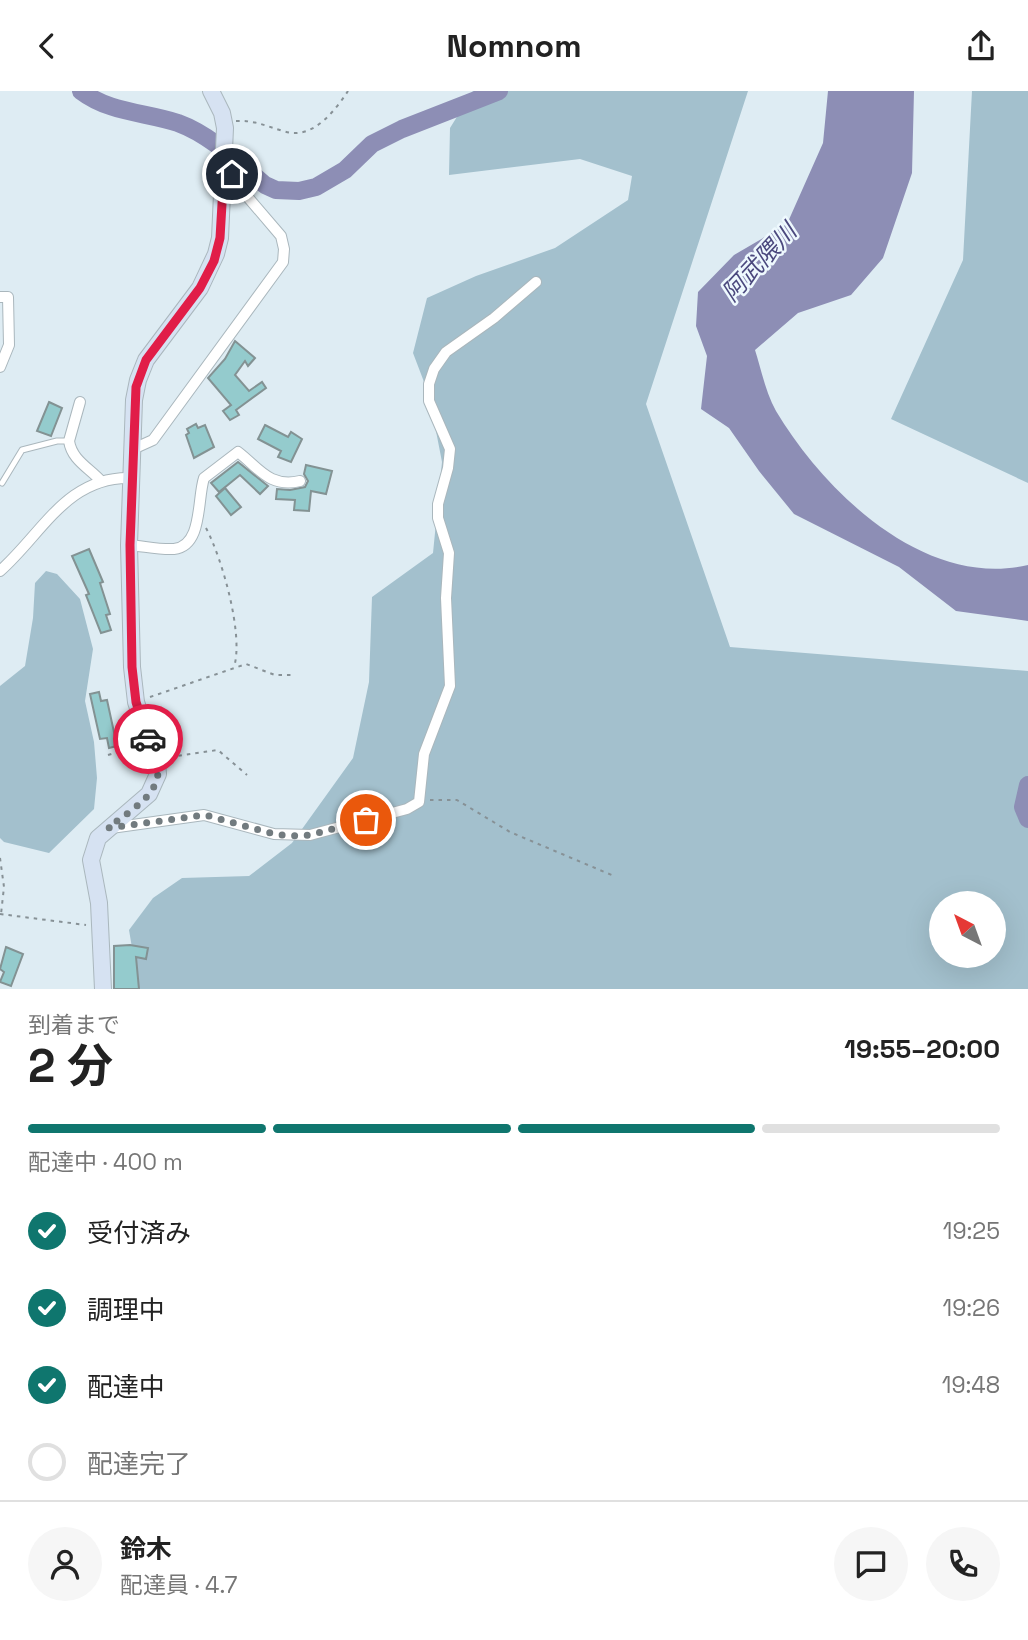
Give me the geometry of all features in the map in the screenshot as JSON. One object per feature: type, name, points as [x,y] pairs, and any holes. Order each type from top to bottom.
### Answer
[{"type":"street","points":[[103,989],[101,928],[91,860],[95,843],[108,828],[152,790],[158,774],[146,749],[132,667],[130,545],[136,387],[142,367],[200,288],[216,254],[224,164],[224,125],[211,91]]},
{"type":"street","points":[[133,449],[153,440],[283,262],[285,249],[281,236],[224,164]]},
{"type":"street","points":[[108,828],[205,815],[274,834],[310,835],[407,809],[419,802],[424,754],[450,686],[446,598],[449,553],[438,517],[438,504],[450,449],[429,401],[429,384],[434,369],[446,352],[536,282]]},
{"type":"street","points":[[0,297],[8,297],[9,345],[3,353],[0,367]]},
{"type":"street","points":[[80,402],[69,441],[74,456],[101,481]]},
{"type":"street","points":[[130,545],[173,549],[182,547],[194,533],[204,478],[238,451],[263,476],[281,483],[300,481]]},
{"type":"street","points":[[0,571],[69,498],[82,488],[101,481],[131,478]]},
{"type":"lane","points":[[2,483],[22,450],[57,441],[69,441]]},
{"type":"path","points":[[224,125],[249,121],[288,132],[303,132],[325,119],[348,91]]},
{"type":"path","points":[[197,517],[210,537],[227,589],[239,653],[234,669]]},
{"type":"path","points":[[136,702],[246,664],[275,675],[292,674]]},
{"type":"path","points":[[121,730],[125,740],[146,749]]},
{"type":"path","points":[[108,755],[146,749],[218,750],[247,775]]},
{"type":"path","points":[[419,802],[441,798],[457,800],[510,832],[614,876]]},
{"type":"path","points":[[0,858],[4,887],[1,914],[101,928]]},
{"type":"shaded area","points":[[473,91],[748,91],[646,404],[730,647],[1028,671],[1028,989],[139,989],[129,930],[153,898],[182,878],[249,876],[292,843],[353,758],[369,682],[372,597],[433,553],[442,462],[429,395],[413,353],[427,298],[476,276],[555,248],[628,200],[632,176],[580,159],[449,175],[450,128]]},
{"type":"shaded area","points":[[972,91],[1028,91],[1028,483],[891,419],[963,260]]},
{"type":"shaded area","points":[[46,571],[57,574],[80,599],[93,649],[85,701],[94,742],[97,778],[94,809],[49,853],[4,842],[0,838],[0,686],[25,666],[33,618],[35,583]]},
{"type":"water","name":"阿武隈川","points":[[828,91],[914,91],[912,173],[883,258],[851,295],[798,313],[755,350],[769,397],[797,442],[822,473],[850,502],[882,528],[916,548],[952,563],[990,569],[1028,565],[1028,621],[956,611],[899,567],[794,514],[729,428],[701,409],[707,356],[696,326],[698,292],[734,255],[787,224],[823,143]]},
{"type":"building","points":[[235,341],[255,358],[248,366],[245,361],[235,375],[249,391],[262,382],[266,388],[236,410],[239,415],[230,420],[223,411],[231,405],[208,378],[225,359]]},
{"type":"building","points":[[49,402],[62,408],[51,436],[37,431]]},
{"type":"building","points":[[196,424],[198,428],[205,425],[214,447],[194,458],[186,435],[189,433],[187,429]]},
{"type":"building","points":[[265,425],[288,437],[291,432],[302,439],[291,462],[278,457],[281,451],[258,439]]},
{"type":"building","points":[[238,462],[268,486],[260,494],[240,475],[219,492],[211,483]]},
{"type":"building","points":[[306,465],[332,471],[326,494],[311,491],[309,511],[294,510],[295,500],[276,499],[277,489],[305,487],[308,481],[304,474]]},
{"type":"building","points":[[225,488],[241,507],[231,515],[216,496]]},
{"type":"building","points":[[89,549],[103,582],[100,583],[110,614],[106,615],[111,630],[101,633],[86,595],[89,594],[72,556]]},
{"type":"building","points":[[99,692],[101,701],[107,700],[117,746],[109,748],[107,738],[100,739],[90,694]]},
{"type":"building","points":[[114,946],[148,948],[146,959],[136,957],[139,989],[114,989]]},
{"type":"building","points":[[6,947],[23,954],[11,986],[0,982],[4,972],[0,969]]},
{"type":"waterway","points":[[81,91],[104,104],[166,119],[190,128],[224,150],[265,185],[276,190],[299,191],[316,187],[345,170],[372,144],[402,129],[499,91]]},
{"type":"waterway","points":[[1028,785],[1023,807],[1028,819]]},
{"type":"way so far","points":[[148,739],[158,769],[152,790],[146,798],[108,828],[205,815],[290,836],[310,835],[366,820]]},
{"type":"route","points":[[148,739],[136,702],[132,667],[130,545],[134,400],[146,360],[200,288],[214,261],[220,238],[224,170],[232,174]]}]
